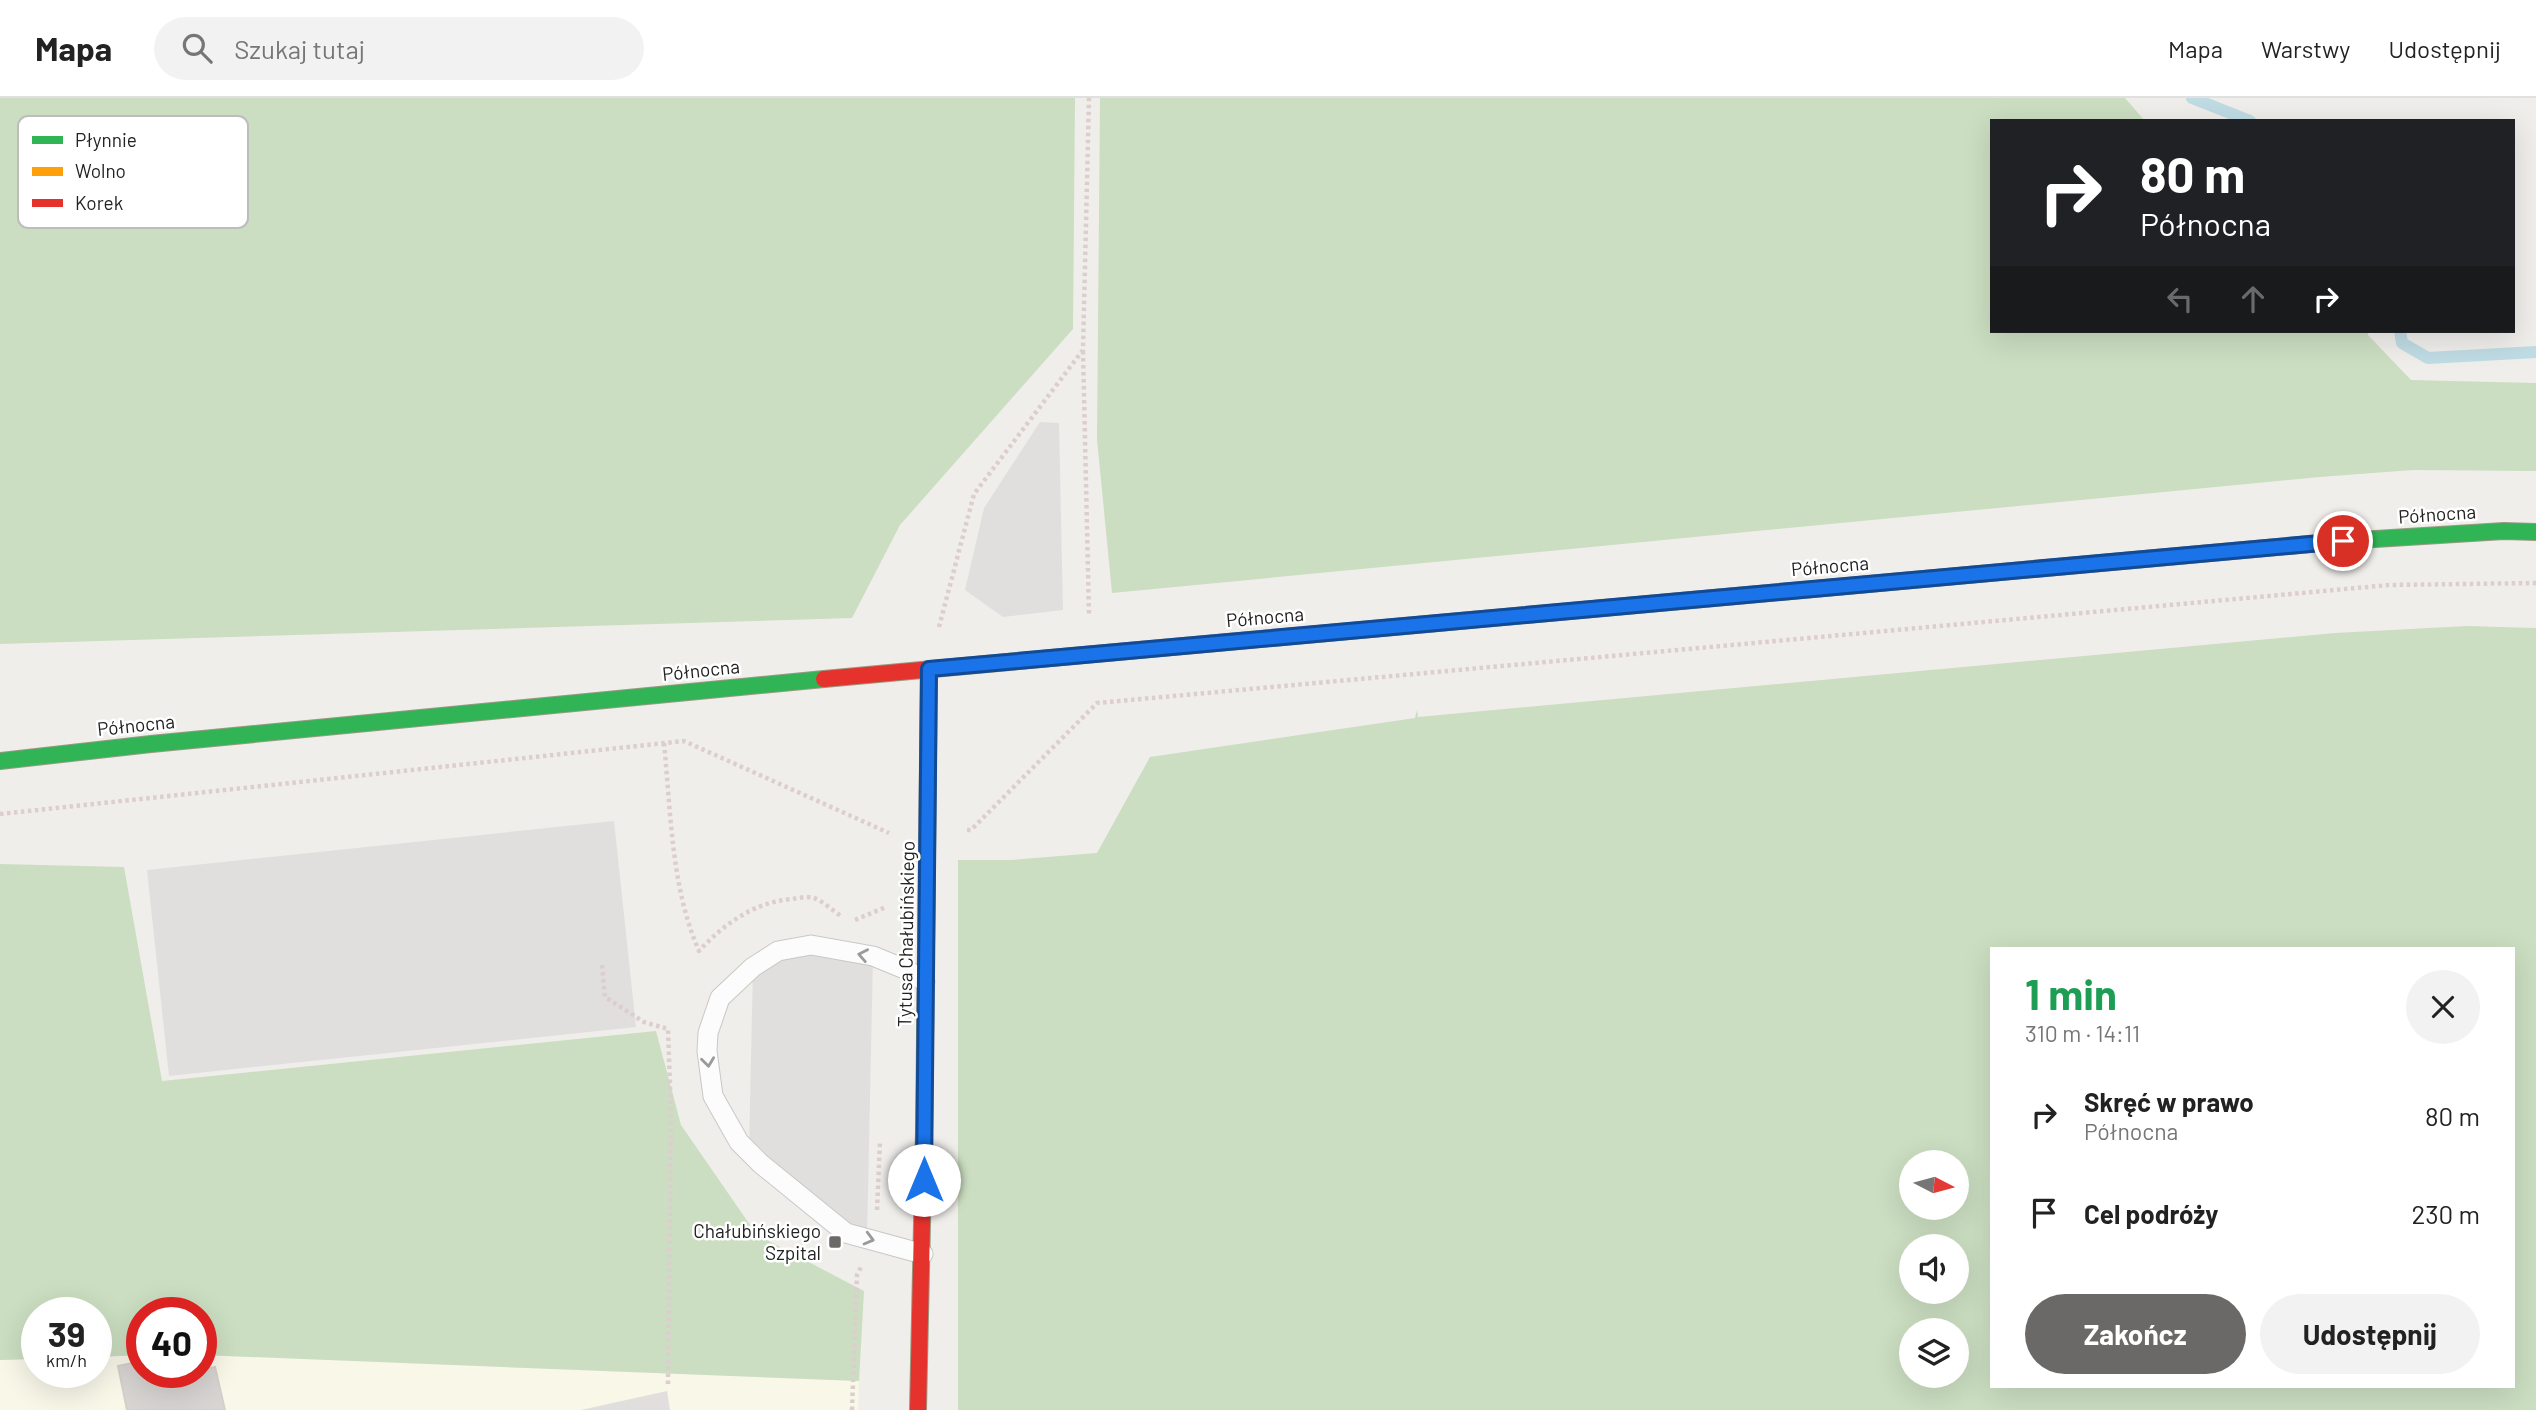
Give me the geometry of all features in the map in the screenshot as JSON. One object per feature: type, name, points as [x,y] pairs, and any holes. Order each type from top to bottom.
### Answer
[{"type":"street","name":"Północna","points":[[0,761],[929,669],[2343,541],[2504,531],[2536,532]]},
{"type":"street","name":"Tytusa Chałubińskiego","points":[[918,1410],[923,1254],[929,669]]},
{"type":"lane","points":[[923,1254],[846,1233],[761,1164],[739,1142],[713,1096],[707,1051],[708,1033],[720,998],[753,967],[778,951],[811,945],[873,956],[907,970],[925,982]]},
{"type":"path","points":[[1085,523],[1083,350],[1090,98]]},
{"type":"path","points":[[929,669],[974,494],[1083,350]]},
{"type":"path","points":[[0,814],[684,741],[886,833],[971,830],[1097,703],[2389,585],[2536,583]]},
{"type":"path","points":[[664,743],[679,884],[687,922],[699,951],[712,936],[732,921],[756,907],[777,900],[813,898],[849,922],[887,906]]},
{"type":"path","points":[[886,833],[886,845]]},
{"type":"path","points":[[887,894],[887,962]]},
{"type":"path","points":[[603,965],[605,998],[644,1021],[668,1029],[671,1114],[668,1385]]},
{"type":"path","points":[[852,1410],[857,1275],[876,1241],[880,1130]]},
{"type":"shaded area","points":[[1040,422],[1059,423],[1063,610],[1003,617],[965,590],[984,508]]},
{"type":"shaded area","points":[[614,821],[636,1027],[169,1076],[147,870]]},
{"type":"shaded area","points":[[778,951],[873,956],[867,1239],[749,1151],[753,967]]},
{"type":"shaded area","points":[[112,1356],[126,1356],[126,1388],[217,1388],[217,1356],[859,1381],[858,1410],[0,1410],[0,1360],[21,1359],[21,1388],[112,1388]]},
{"type":"shaded area","points":[[667,1391],[670,1410],[581,1410]]},
{"type":"green space","points":[[0,98],[1075,98],[1073,329],[900,525],[852,618],[0,644]]},
{"type":"green space","points":[[1100,98],[2125,98],[2143,119],[1990,119],[1990,333],[2368,333],[2411,380],[2536,383],[2536,471],[2413,470],[2320,477],[1112,593],[1097,439]]},
{"type":"green space","points":[[2467,626],[2536,628],[2536,1410],[958,1410],[958,860],[1011,860],[1097,853],[1150,757],[1415,718],[1417,710],[1418,717],[2335,633]]},
{"type":"green space","points":[[0,864],[124,867],[162,1081],[656,1031],[681,1125],[757,1235],[864,1291],[859,1381],[217,1356],[217,1297],[126,1297],[126,1356],[112,1356],[112,1297],[21,1297],[21,1359],[0,1360]]},
{"type":"building","points":[[126,1364],[126,1388],[217,1388],[217,1376],[225,1410],[127,1410],[118,1366]]},
{"type":"waterway","points":[[2192,98],[2245,119]]},
{"type":"waterway","points":[[2400,333],[2402,343],[2428,358],[2536,352]]},
{"type":"traffic: fast","points":[[2134,560],[2343,541],[2504,531],[2536,532]]},
{"type":"traffic: fast","points":[[1084,655],[1736,596]]},
{"type":"traffic: fast","points":[[924,1130],[929,669]]},
{"type":"traffic: fast","points":[[0,761],[824,679]]},
{"type":"traffic: slow","points":[[1736,596],[2134,560]]},
{"type":"traffic: jam","points":[[824,679],[1084,655]]},
{"type":"traffic: jam","points":[[918,1410],[924,1130]]},
{"type":"place","name":"Chałubińskiego Szpital","points":[[835,1242]]},
{"type":"route","points":[[924,1180],[929,669],[2343,541]]}]
